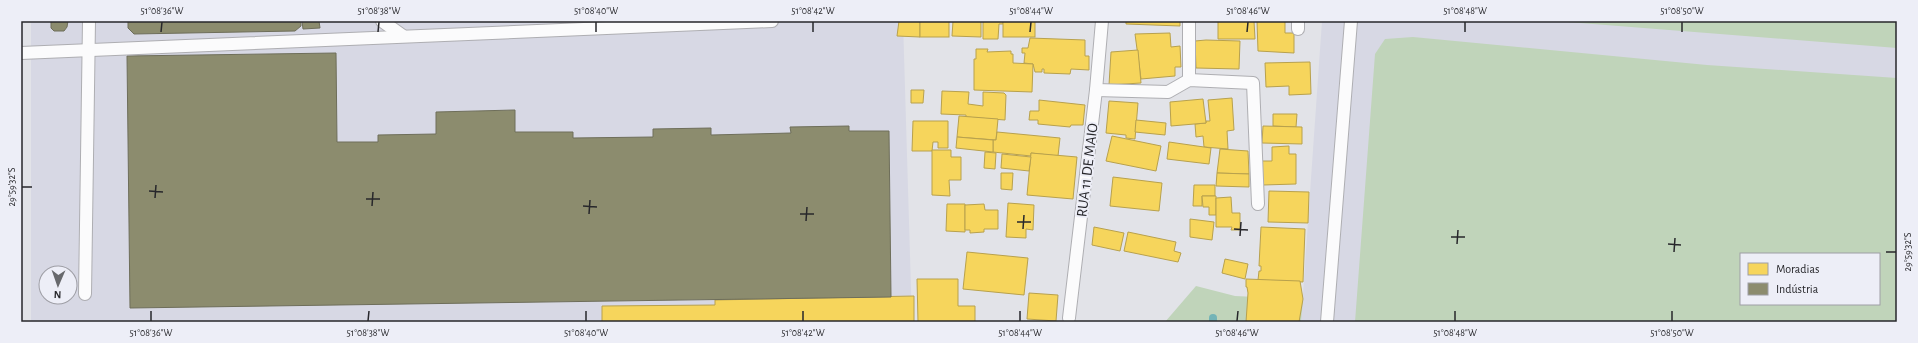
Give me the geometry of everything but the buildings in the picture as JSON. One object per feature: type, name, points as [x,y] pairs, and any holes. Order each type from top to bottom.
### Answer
[{"type":"lane","points":[[85,294],[90,50],[89,21]]},
{"type":"lane","points":[[382,21],[403,36]]},
{"type":"lane","points":[[21,53],[772,21]]},
{"type":"lane","name":"RUA 11 DE MAIO","points":[[1069,318],[1096,90],[1102,21]]},
{"type":"lane","points":[[1189,21],[1189,80]]},
{"type":"lane","points":[[1327,322],[1351,21]]},
{"type":"lane","points":[[1096,90],[1168,92],[1189,80],[1253,83],[1258,204]]},
{"type":"shaded area","points":[[31,21],[903,21],[912,322],[31,322]]},
{"type":"shaded area","points":[[1322,21],[1897,21],[1897,322],[1301,322]]},
{"type":"green space","points":[[1555,21],[1897,21],[1897,48]]},
{"type":"green space","points":[[1413,37],[1707,65],[1897,78],[1897,322],[1355,322],[1375,54],[1385,39]]},
{"type":"green space","points":[[1196,286],[1235,296],[1303,299],[1301,322],[1165,322]]}]
